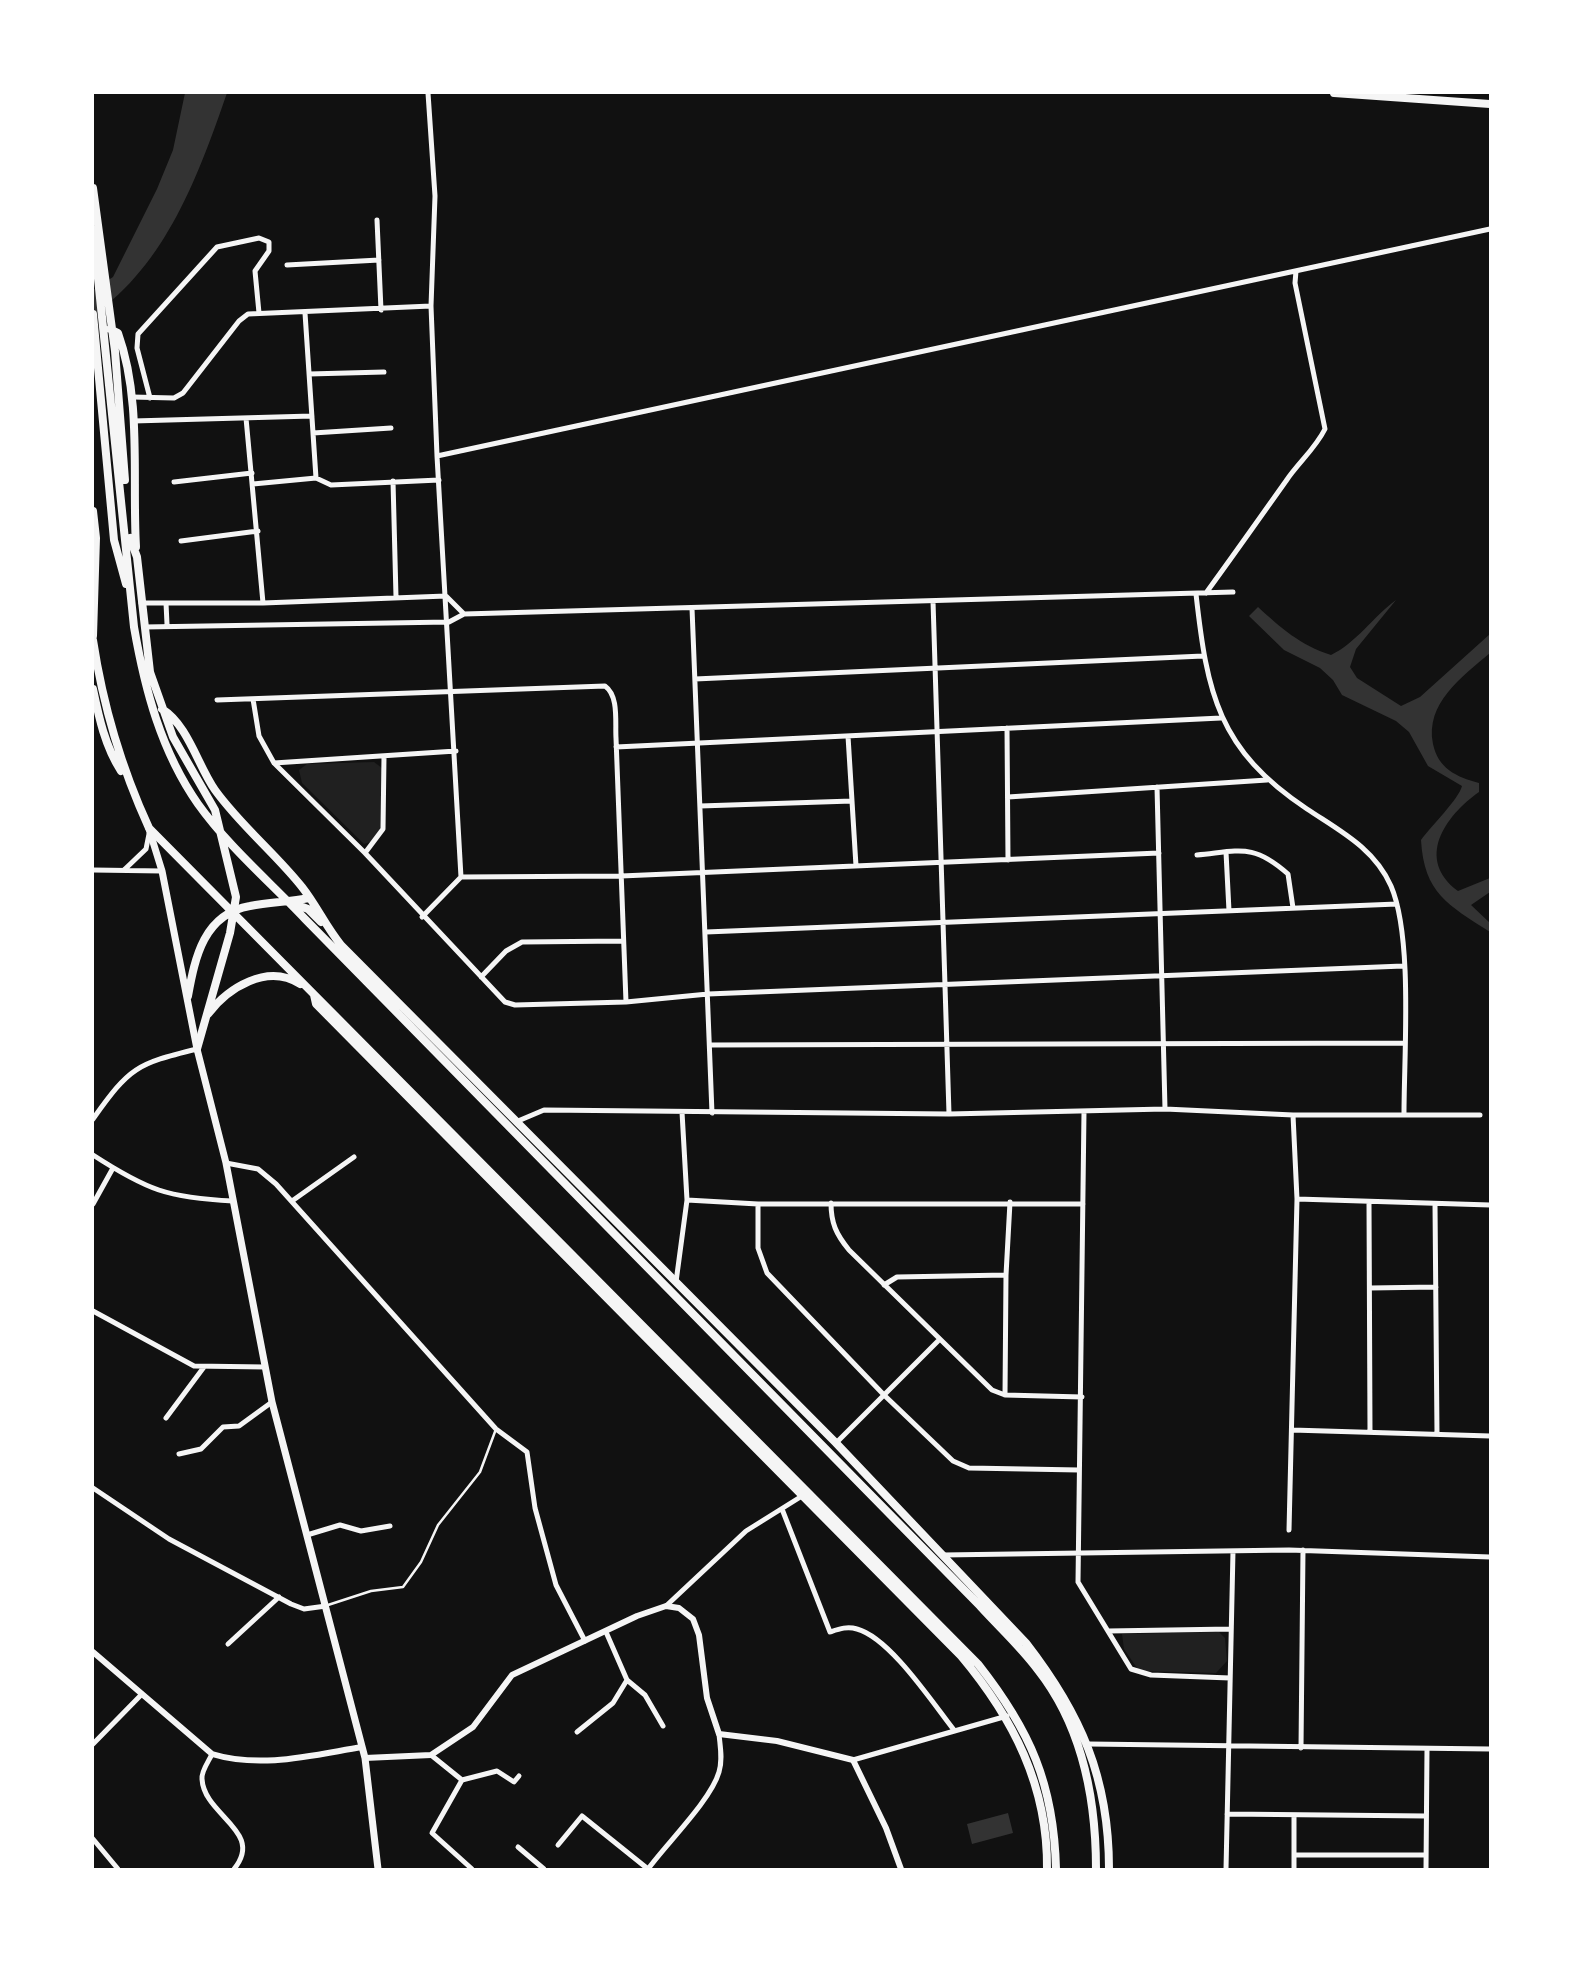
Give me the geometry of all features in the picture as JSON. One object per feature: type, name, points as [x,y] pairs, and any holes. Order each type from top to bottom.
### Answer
[{"type":"main road","points":[[1334,93],[1490,104]]},
{"type":"main road","points":[[93,187],[129,593]]},
{"type":"main road","points":[[93,230],[98,252]]},
{"type":"main road","points":[[93,314],[106,353],[130,540]]},
{"type":"main road","points":[[93,331],[111,329],[118,333],[125,353],[132,397],[137,571],[141,603],[139,627]]},
{"type":"main road","points":[[106,353],[114,540],[139,627],[158,711],[188,768],[215,810],[217,827],[234,881],[236,897],[230,933],[197,1049]]},
{"type":"main road","points":[[93,511],[96,538],[93,638],[109,720],[127,780],[149,828],[162,871],[197,1049],[226,1163],[272,1402],[365,1758],[378,1869]]},
{"type":"main road","points":[[124,525],[137,557]]},
{"type":"main road","points":[[129,593],[137,571]]},
{"type":"main road","points":[[131,603],[141,603]]},
{"type":"main road","points":[[93,689],[112,758],[127,780]]},
{"type":"main road","points":[[158,711],[179,727],[214,788],[238,820],[309,898],[339,948],[672,1294],[996,1624],[1050,1687],[1081,1751],[1096,1821],[1096,1869]]},
{"type":"main road","points":[[217,827],[304,919],[339,948],[518,1121],[836,1443],[1026,1643],[1053,1677],[1089,1744],[1106,1820],[1109,1869]]},
{"type":"main road","points":[[149,828],[961,1656],[1007,1716],[1026,1756],[1039,1801],[1047,1869]]},
{"type":"main road","points":[[188,996],[200,944],[210,929],[232,912],[247,906],[272,905],[309,898]]},
{"type":"main road","points":[[289,902],[308,909],[325,926]]},
{"type":"main road","points":[[272,905],[304,919]]},
{"type":"main road","points":[[204,1019],[226,994],[251,979],[279,977],[294,980],[306,987]]},
{"type":"main road","points":[[580,1267],[978,1664],[1013,1710],[1039,1766],[1051,1805],[1056,1869]]},
{"type":"main road","points":[[672,1294],[676,1283]]},
{"type":"main road","points":[[934,1560],[943,1555]]},
{"type":"street","points":[[428,93],[435,196],[431,306],[437,456],[449,622],[461,877]]},
{"type":"street","points":[[377,219],[381,310]]},
{"type":"street","points":[[437,456],[1490,229]]},
{"type":"street","points":[[150,398],[137,348],[138,334],[217,247],[259,238],[269,242],[269,251],[256,271],[259,313]]},
{"type":"street","points":[[287,265],[379,260]]},
{"type":"street","points":[[1206,593],[1231,554],[1276,499],[1286,481],[1325,429],[1295,283],[1296,271]]},
{"type":"street","points":[[132,397],[174,398],[183,393],[239,321],[248,314],[431,306]]},
{"type":"street","points":[[305,313],[317,478]]},
{"type":"street","points":[[309,374],[384,372]]},
{"type":"street","points":[[132,421],[312,416]]},
{"type":"street","points":[[246,418],[262,603]]},
{"type":"street","points":[[313,433],[391,428]]},
{"type":"street","points":[[174,482],[252,473]]},
{"type":"street","points":[[253,484],[317,478],[331,485],[439,480]]},
{"type":"street","points":[[393,481],[396,597]]},
{"type":"street","points":[[180,541],[257,531]]},
{"type":"street","points":[[139,627],[167,624],[449,622],[464,614],[1233,593]]},
{"type":"street","points":[[1196,594],[1203,656],[1221,718],[1236,744],[1267,780],[1358,842],[1378,864],[1397,904],[1403,966],[1404,1113]]},
{"type":"street","points":[[141,603],[262,603],[446,596],[464,614]]},
{"type":"street","points":[[933,601],[949,1114]]},
{"type":"street","points":[[166,603],[167,624]]},
{"type":"street","points":[[692,608],[712,1113]]},
{"type":"street","points":[[695,679],[1203,656]]},
{"type":"street","points":[[217,700],[605,686],[614,697],[626,1002]]},
{"type":"street","points":[[253,699],[259,736],[274,763],[365,853],[422,917],[505,1002],[515,1005],[626,1002],[708,994],[1403,966]]},
{"type":"street","points":[[616,747],[1221,718]]},
{"type":"street","points":[[1007,728],[1008,860]]},
{"type":"street","points":[[848,736],[856,866]]},
{"type":"street","points":[[274,763],[456,751]]},
{"type":"street","points":[[365,853],[383,830],[384,757]]},
{"type":"street","points":[[1008,797],[1267,780]]},
{"type":"street","points":[[1157,787],[1165,1109]]},
{"type":"street","points":[[700,806],[852,801]]},
{"type":"street","points":[[124,870],[146,849],[149,828]]},
{"type":"street","points":[[1197,855],[1248,850],[1262,854],[1287,874],[1293,908]]},
{"type":"street","points":[[1226,852],[1229,911]]},
{"type":"street","points":[[422,917],[461,877],[621,876],[703,870],[1159,853]]},
{"type":"street","points":[[93,870],[162,871]]},
{"type":"street","points":[[706,932],[1397,904]]},
{"type":"street","points":[[481,977],[506,951],[522,942],[623,941]]},
{"type":"street","points":[[710,1045],[1404,1043]]},
{"type":"street","points":[[93,1119],[131,1071],[147,1061],[197,1049]]},
{"type":"street","points":[[518,1121],[544,1110],[949,1114],[1165,1109],[1293,1115],[1480,1115]]},
{"type":"street","points":[[676,1283],[687,1200],[682,1111]]},
{"type":"street","points":[[1084,1112],[1078,1582],[1131,1669],[1140,1674],[1230,1678]]},
{"type":"street","points":[[1289,1530],[1297,1199],[1293,1115]]},
{"type":"street","points":[[93,1155],[161,1193],[189,1199],[233,1201]]},
{"type":"street","points":[[292,1201],[354,1157]]},
{"type":"street","points":[[226,1163],[258,1169],[292,1201],[496,1429],[522,1446],[530,1459],[535,1508],[556,1585],[585,1641]]},
{"type":"street","points":[[93,1204],[113,1168]]},
{"type":"street","points":[[1297,1199],[1490,1205]]},
{"type":"street","points":[[687,1200],[758,1205],[1010,1202],[1083,1204]]},
{"type":"street","points":[[1005,1395],[1006,1275],[1010,1202]]},
{"type":"street","points":[[831,1203],[831,1219],[836,1234],[972,1374],[992,1390],[1005,1395],[1082,1397]]},
{"type":"street","points":[[1369,1203],[1370,1432]]},
{"type":"street","points":[[1435,1204],[1437,1434]]},
{"type":"street","points":[[758,1205],[758,1248],[767,1273],[884,1395],[953,1461],[969,1468],[1079,1469]]},
{"type":"street","points":[[884,1285],[897,1277],[1006,1275]]},
{"type":"street","points":[[1370,1288],[1436,1287]]},
{"type":"street","points":[[93,1311],[194,1366],[265,1367]]},
{"type":"street","points":[[836,1443],[939,1340]]},
{"type":"street","points":[[166,1418],[204,1367]]},
{"type":"street","points":[[179,1454],[201,1449],[223,1427],[239,1426],[272,1402]]},
{"type":"street","points":[[1292,1430],[1490,1436]]},
{"type":"street","points":[[93,1488],[169,1539],[279,1597],[304,1609],[326,1606]]},
{"type":"street","points":[[365,1758],[431,1755],[472,1727],[512,1675],[637,1616],[666,1606],[746,1531],[802,1496]]},
{"type":"street","points":[[782,1509],[830,1632],[845,1627],[858,1629],[874,1638],[897,1660],[954,1730]]},
{"type":"street","points":[[307,1535],[340,1525],[359,1531],[390,1526]]},
{"type":"street","points":[[943,1555],[1303,1550],[1490,1557]]},
{"type":"street","points":[[1301,1748],[1303,1550]]},
{"type":"street","points":[[1226,1869],[1233,1551]]},
{"type":"street","points":[[228,1644],[279,1597]]},
{"type":"street","points":[[558,1845],[582,1816],[648,1869],[709,1793],[719,1772],[722,1756],[719,1734],[707,1698],[699,1635],[693,1619],[679,1608],[666,1606]]},
{"type":"street","points":[[1108,1631],[1231,1629]]},
{"type":"street","points":[[606,1632],[627,1680],[645,1695],[663,1726]]},
{"type":"street","points":[[93,1652],[212,1754],[234,1760],[260,1760],[362,1747]]},
{"type":"street","points":[[577,1732],[613,1703],[627,1680]]},
{"type":"street","points":[[93,1744],[142,1694]]},
{"type":"street","points":[[719,1734],[777,1741],[853,1760],[1007,1716]]},
{"type":"street","points":[[1089,1744],[1229,1748],[1490,1749]]},
{"type":"street","points":[[1426,1869],[1427,1749]]},
{"type":"street","points":[[212,1754],[201,1776],[202,1782],[211,1802],[243,1843],[243,1858],[234,1869]]},
{"type":"street","points":[[431,1755],[462,1780]]},
{"type":"street","points":[[853,1760],[886,1828],[901,1869]]},
{"type":"street","points":[[472,1869],[432,1833],[462,1780],[496,1771],[514,1782],[519,1776]]},
{"type":"street","points":[[1227,1814],[1426,1816]]},
{"type":"street","points":[[1294,1816],[1294,1868]]},
{"type":"street","points":[[93,1839],[118,1869]]},
{"type":"street","points":[[518,1847],[544,1869]]},
{"type":"street","points":[[1294,1854],[1426,1855]]},
{"type":"lane","points":[[326,1606],[371,1591],[403,1587],[421,1562],[438,1525],[480,1472],[496,1429]]},
{"type":"shaded area","points":[[185,93],[227,93],[205,155],[177,216],[160,244],[141,271],[93,315],[93,290],[113,277],[157,189],[173,150]]},
{"type":"shaded area","points":[[1396,600],[1356,649],[1350,667],[1357,678],[1401,706],[1420,697],[1490,634],[1490,653],[1448,692],[1440,704],[1432,729],[1435,752],[1444,765],[1463,778],[1479,783],[1479,792],[1455,813],[1446,825],[1437,852],[1438,865],[1445,879],[1458,891],[1490,878],[1490,892],[1471,905],[1490,923],[1490,932],[1441,896],[1427,873],[1423,858],[1421,840],[1462,786],[1428,766],[1409,732],[1396,721],[1342,695],[1333,680],[1320,668],[1284,650],[1249,616],[1258,607],[1300,641],[1331,655],[1348,644]]},
{"type":"shaded area","points":[[374,762],[382,768],[384,828],[373,841],[364,844],[302,783],[299,770],[307,764]]},
{"type":"shaded area","points":[[1219,1632],[1225,1638],[1227,1661],[1216,1673],[1139,1671],[1124,1649],[1122,1634]]},
{"type":"shaded area","points":[[1008,1813],[1013,1833],[972,1844],[967,1824]]}]
